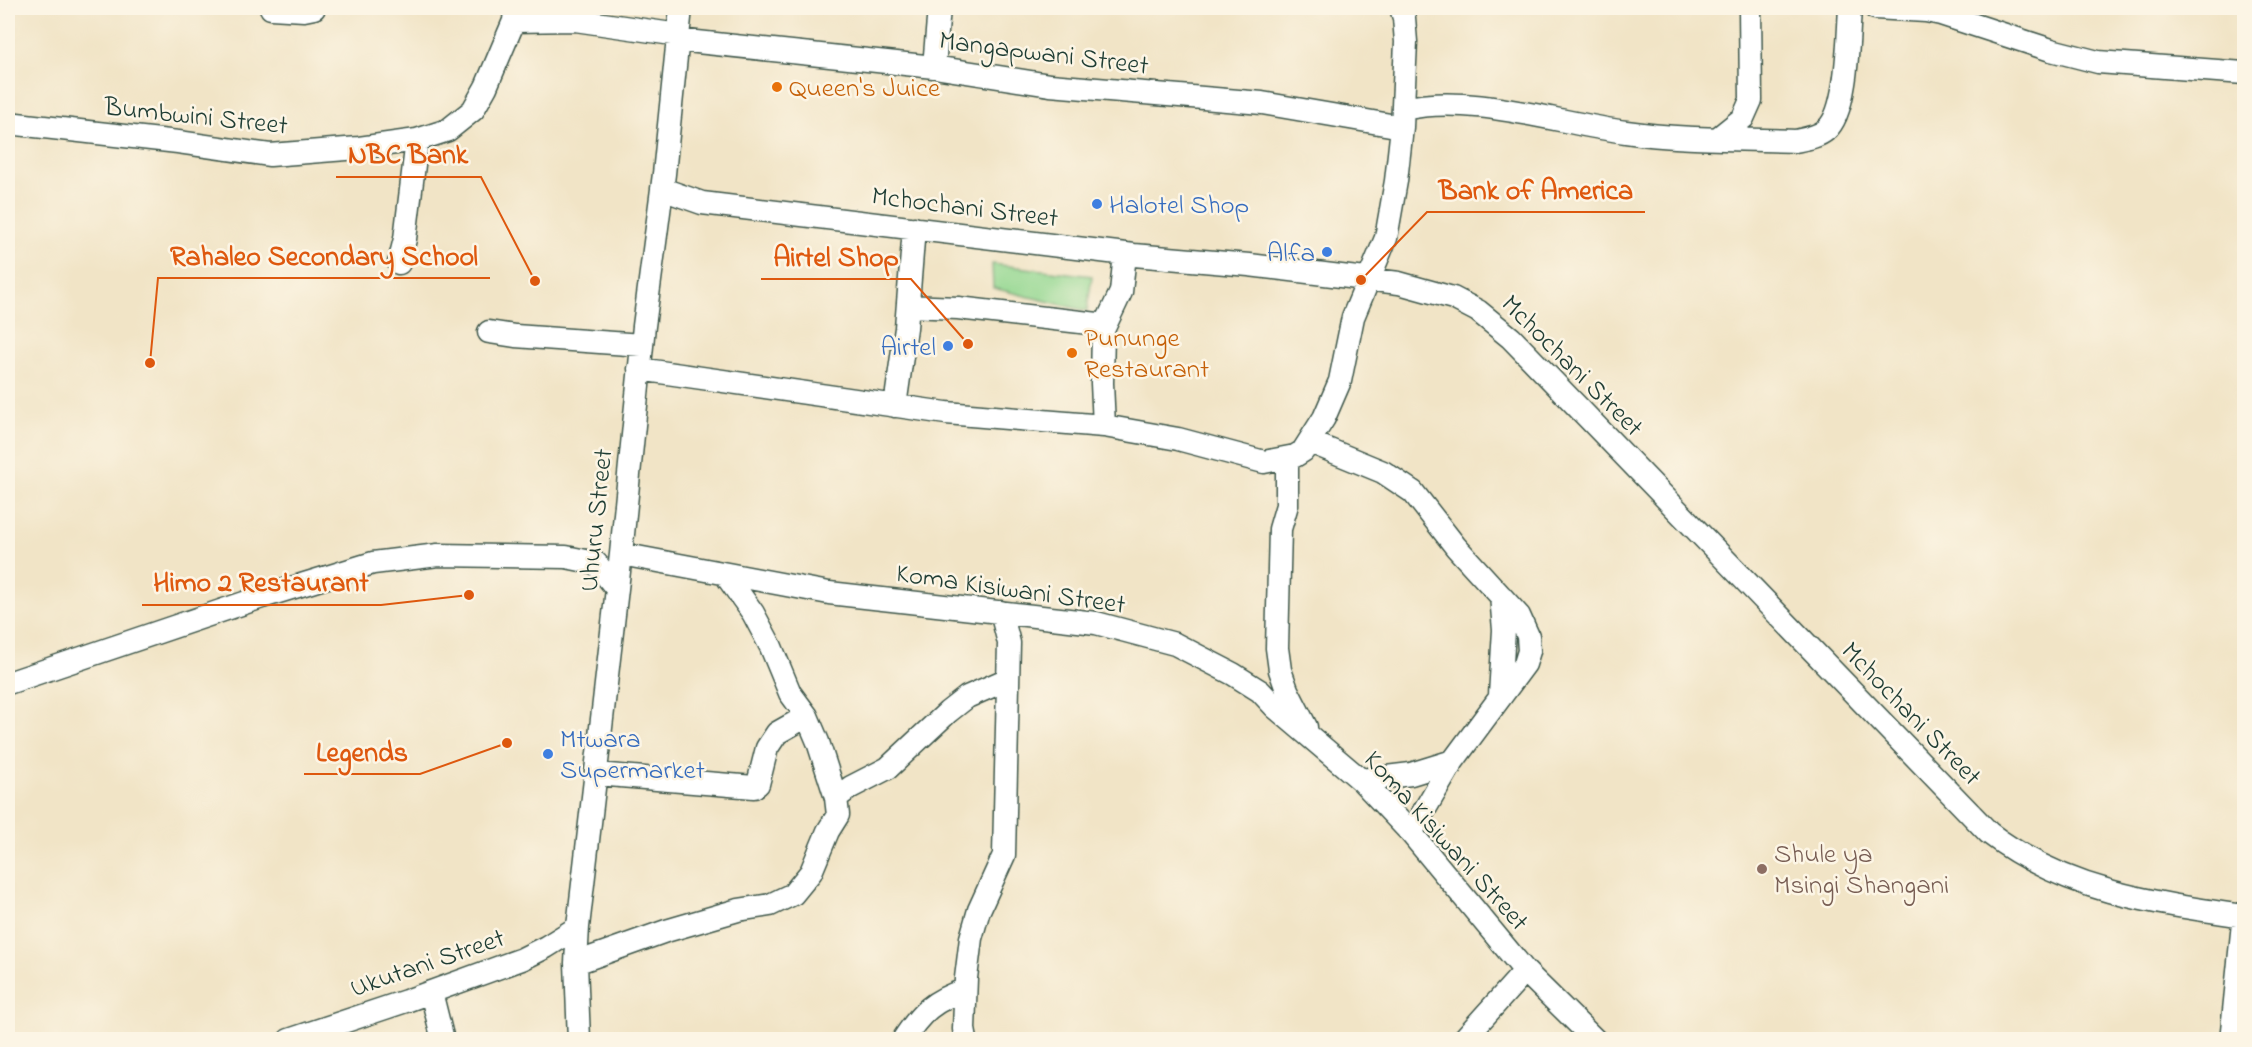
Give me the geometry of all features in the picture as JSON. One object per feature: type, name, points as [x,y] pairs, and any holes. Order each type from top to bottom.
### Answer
[{"type":"street","points":[[271,8],[304,10],[314,8]]},
{"type":"street","name":"Uhuru Street","points":[[579,1040],[576,963],[578,927],[681,8]]},
{"type":"street","points":[[934,67],[939,8]]},
{"type":"street","points":[[639,369],[946,413],[1104,426],[1178,439],[1264,462],[1287,459],[1303,451],[1324,418],[1340,381],[1353,316],[1386,238],[1396,181],[1403,118],[1406,42],[1401,8]]},
{"type":"street","points":[[1718,138],[1743,118],[1751,100],[1750,8]]},
{"type":"street","name":"Mangapwani Street","points":[[515,14],[575,20],[678,37],[934,67],[1050,85],[1262,103],[1403,118],[1414,106],[1455,105],[1506,110],[1627,133],[1795,141],[1824,132],[1835,118],[1841,100],[1850,8]]},
{"type":"street","points":[[1875,8],[1926,10],[2051,50],[2098,62],[2244,73]]},
{"type":"street","name":"Bumbwini Street","points":[[8,123],[270,155],[359,148],[417,140],[448,130],[473,110],[486,87],[515,14]]},
{"type":"street","points":[[399,263],[405,239],[417,140]]},
{"type":"street","name":"Mchochani Street","points":[[662,189],[702,203],[1125,254],[1249,265],[1399,283],[1433,291],[1478,310],[1564,392],[1935,779],[1989,833],[2013,852],[2043,868],[2099,888],[2164,903],[2244,914]]},
{"type":"street","points":[[895,406],[915,228]]},
{"type":"street","points":[[1104,426],[1101,384],[1103,330],[1121,292],[1125,254]]},
{"type":"street","points":[[908,306],[958,308],[1098,324],[1103,330]]},
{"type":"street","points":[[489,332],[642,345]]},
{"type":"street","points":[[1310,442],[1367,464],[1402,483],[1425,506],[1456,547],[1519,616],[1525,627],[1529,644],[1525,664],[1453,761],[1411,833]]},
{"type":"street","points":[[1287,459],[1287,505],[1280,529],[1277,648],[1280,670],[1287,690],[1311,736]]},
{"type":"street","name":"Koma Kisiwani Street","points":[[621,554],[829,593],[1096,623],[1175,644],[1233,674],[1260,691],[1275,707],[1361,780],[1411,833],[1525,971],[1595,1040]]},
{"type":"street","points":[[8,683],[262,597],[373,563],[438,555],[566,557],[596,563],[617,589]]},
{"type":"street","points":[[576,963],[666,931],[738,910],[770,905],[793,894],[812,872],[828,831],[838,816],[836,798],[807,716],[790,693],[771,647],[753,613],[725,574]]},
{"type":"street","points":[[966,1040],[965,990],[971,938],[976,919],[1004,855],[1009,643],[1001,612]]},
{"type":"street","points":[[836,798],[851,786],[888,768],[967,697],[1008,679]]},
{"type":"street","points":[[596,774],[754,787],[758,784],[767,748],[777,733],[807,716]]},
{"type":"street","points":[[1361,780],[1411,774],[1453,761]]},
{"type":"street","points":[[2230,1040],[2244,914]]},
{"type":"street","name":"Ukutani Street","points":[[289,1040],[431,992],[522,958],[546,947],[578,927]]},
{"type":"street","points":[[1463,1040],[1525,971]]},
{"type":"street","points":[[903,1040],[928,1008],[944,997],[965,990]]},
{"type":"street","points":[[431,992],[443,1040]]},
{"type":"green space","points":[[992,264],[1092,276],[1087,311],[993,288]]},
{"type":"place","name":"Queen's Juice","points":[[777,87]]},
{"type":"place","name":"Halotel Shop","points":[[1097,204]]},
{"type":"place","name":"Alfa","points":[[1327,252]]},
{"type":"place","name":"Bank of America","points":[[1361,280]]},
{"type":"place","name":"NBC Bank","points":[[535,281]]},
{"type":"place","name":"Airtel Shop","points":[[968,344]]},
{"type":"place","name":"Airtel","points":[[948,346]]},
{"type":"place","name":"Pununge Restaurant","points":[[1072,353]]},
{"type":"place","name":"Rahaleo Secondary School","points":[[150,363]]},
{"type":"place","name":"Himo 2 Restaurant","points":[[469,595]]},
{"type":"place","name":"Legends","points":[[507,743]]},
{"type":"place","name":"Mtwara Supermarket","points":[[548,754]]},
{"type":"place","name":"Shule ya Msingi Shangani","points":[[1762,869]]}]
